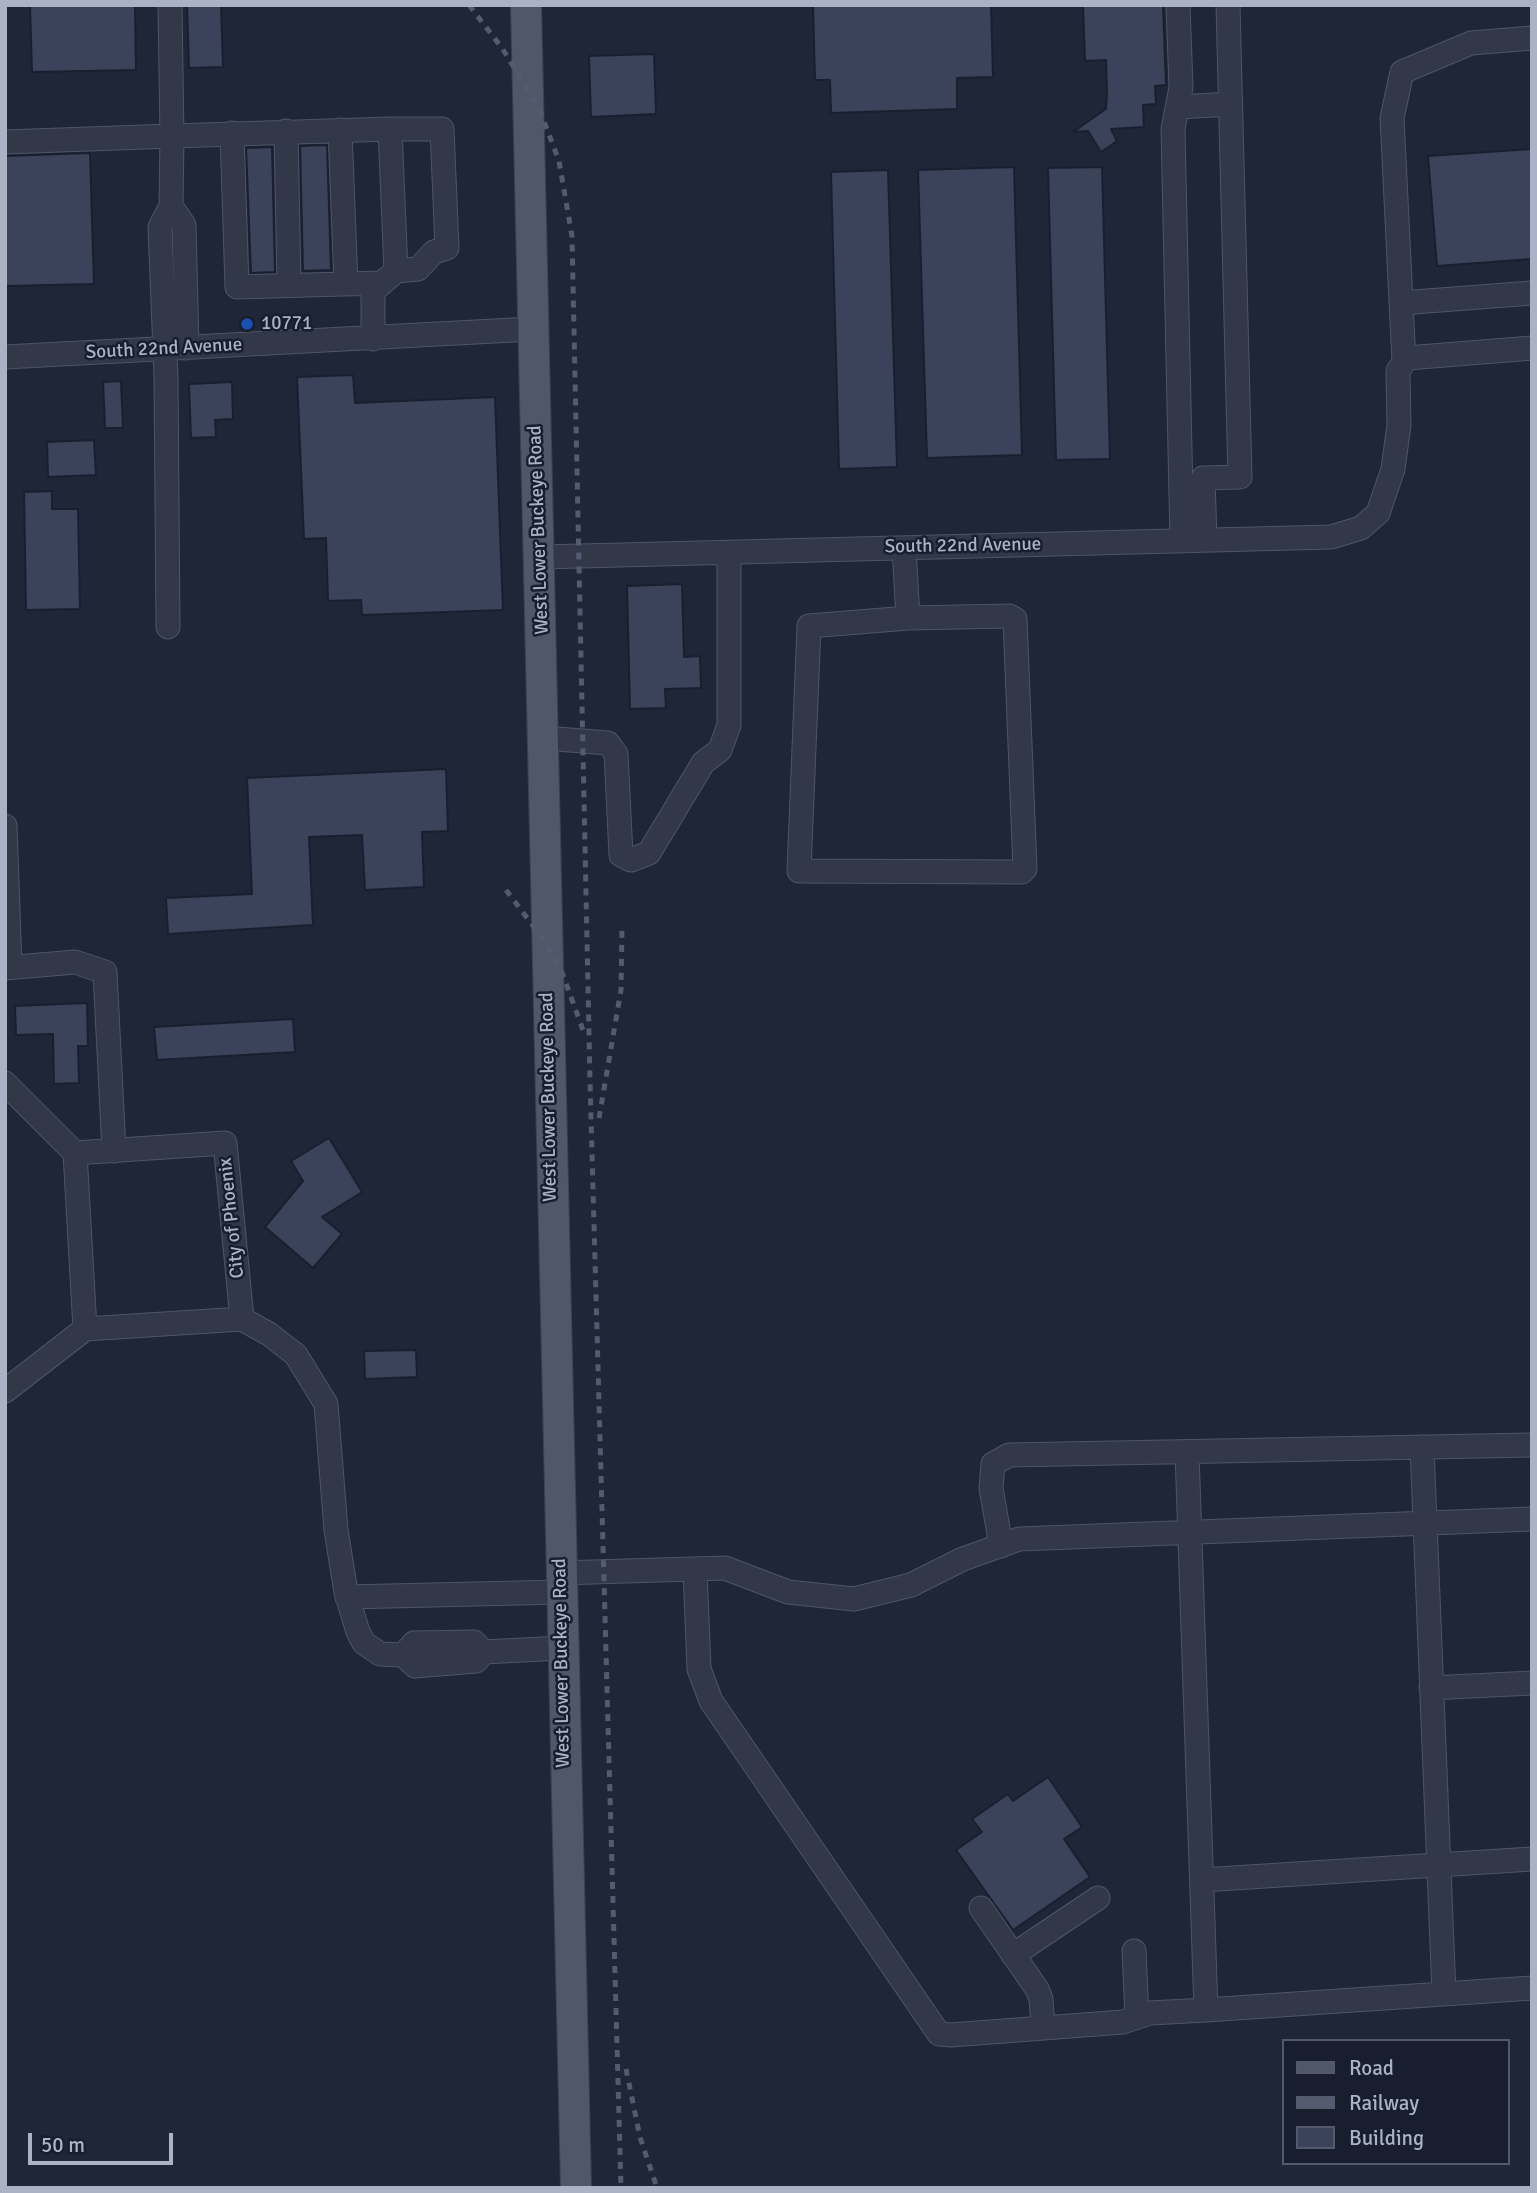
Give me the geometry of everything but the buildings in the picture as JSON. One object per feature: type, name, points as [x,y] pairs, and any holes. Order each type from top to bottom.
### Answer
[{"type":"main road","name":"West Lower Buckeye Road","points":[[526,5],[541,556],[561,1648],[576,2188]]},
{"type":"street","points":[[168,627],[166,377],[160,227],[171,206],[170,5]]},
{"type":"street","points":[[1178,5],[1181,87],[1174,129],[1193,541]]},
{"type":"street","points":[[1193,541],[1203,478],[1240,477],[1228,5]]},
{"type":"street","points":[[1404,362],[1392,118],[1402,72],[1471,43],[1532,38]]},
{"type":"street","points":[[1178,107],[1230,104]]},
{"type":"street","points":[[373,339],[371,297],[388,277],[390,129]]},
{"type":"street","points":[[5,142],[172,136],[232,133],[286,131],[442,129],[447,248],[434,252],[418,269],[388,277],[346,284],[237,287],[232,133]]},
{"type":"street","points":[[340,130],[346,284]]},
{"type":"street","points":[[286,131],[289,285]]},
{"type":"street","points":[[171,206],[184,225],[187,348]]},
{"type":"street","points":[[1401,303],[1532,293]]},
{"type":"street","name":"South 22nd Avenue","points":[[5,357],[533,329]]},
{"type":"street","points":[[1404,362],[1407,358],[1532,348]]},
{"type":"street","name":"South 22nd Avenue","points":[[541,556],[1331,537],[1361,528],[1378,513],[1392,469],[1399,425],[1398,372],[1404,362]]},
{"type":"street","points":[[904,548],[908,618]]},
{"type":"street","points":[[544,738],[608,743],[616,754],[621,855],[631,860],[649,853],[703,763],[720,750],[729,725],[729,552]]},
{"type":"street","points":[[1009,616],[1015,619],[1025,871],[799,871],[809,626],[908,618],[1009,616]]},
{"type":"street","points":[[5,826],[8,967],[75,962],[105,972],[114,1151]]},
{"type":"street","points":[[10,1097],[75,1153],[85,1329]]},
{"type":"street","name":"City of Phoenix","points":[[75,1153],[225,1143],[242,1319]]},
{"type":"street","points":[[5,1391],[85,1329],[242,1319],[269,1334],[296,1355],[326,1404],[335,1530],[347,1597],[363,1643],[380,1654],[403,1655],[414,1643],[474,1642],[484,1652],[561,1648]]},
{"type":"street","points":[[1001,1546],[991,1488],[993,1464],[1009,1455],[1532,1445]]},
{"type":"street","points":[[1422,1447],[1444,1994]]},
{"type":"street","points":[[1187,1452],[1206,2010]]},
{"type":"street","points":[[347,1597],[725,1568],[788,1592],[854,1599],[911,1585],[963,1559],[1020,1539],[1532,1519]]},
{"type":"street","points":[[695,1569],[699,1669],[710,1701],[939,2034],[1127,2022],[1150,2012],[1532,1988]]},
{"type":"street","points":[[1431,1688],[1532,1683]]},
{"type":"street","points":[[1202,1880],[1532,1859]]},
{"type":"street","points":[[1013,1955],[1098,1898]]},
{"type":"street","points":[[981,1908],[1041,1998],[1043,2028]]},
{"type":"street","points":[[1134,1951],[1136,2017]]},
{"type":"railway","points":[[469,5],[502,48],[539,108],[559,161],[572,236],[590,1081],[621,2188]]},
{"type":"railway","points":[[506,890],[546,943],[563,975],[584,1033]]},
{"type":"railway","points":[[599,1118],[621,990],[622,928]]},
{"type":"railway","points":[[626,2069],[640,2137],[657,2188]]},
{"type":"place","name":"10771","points":[[247,324]]}]
